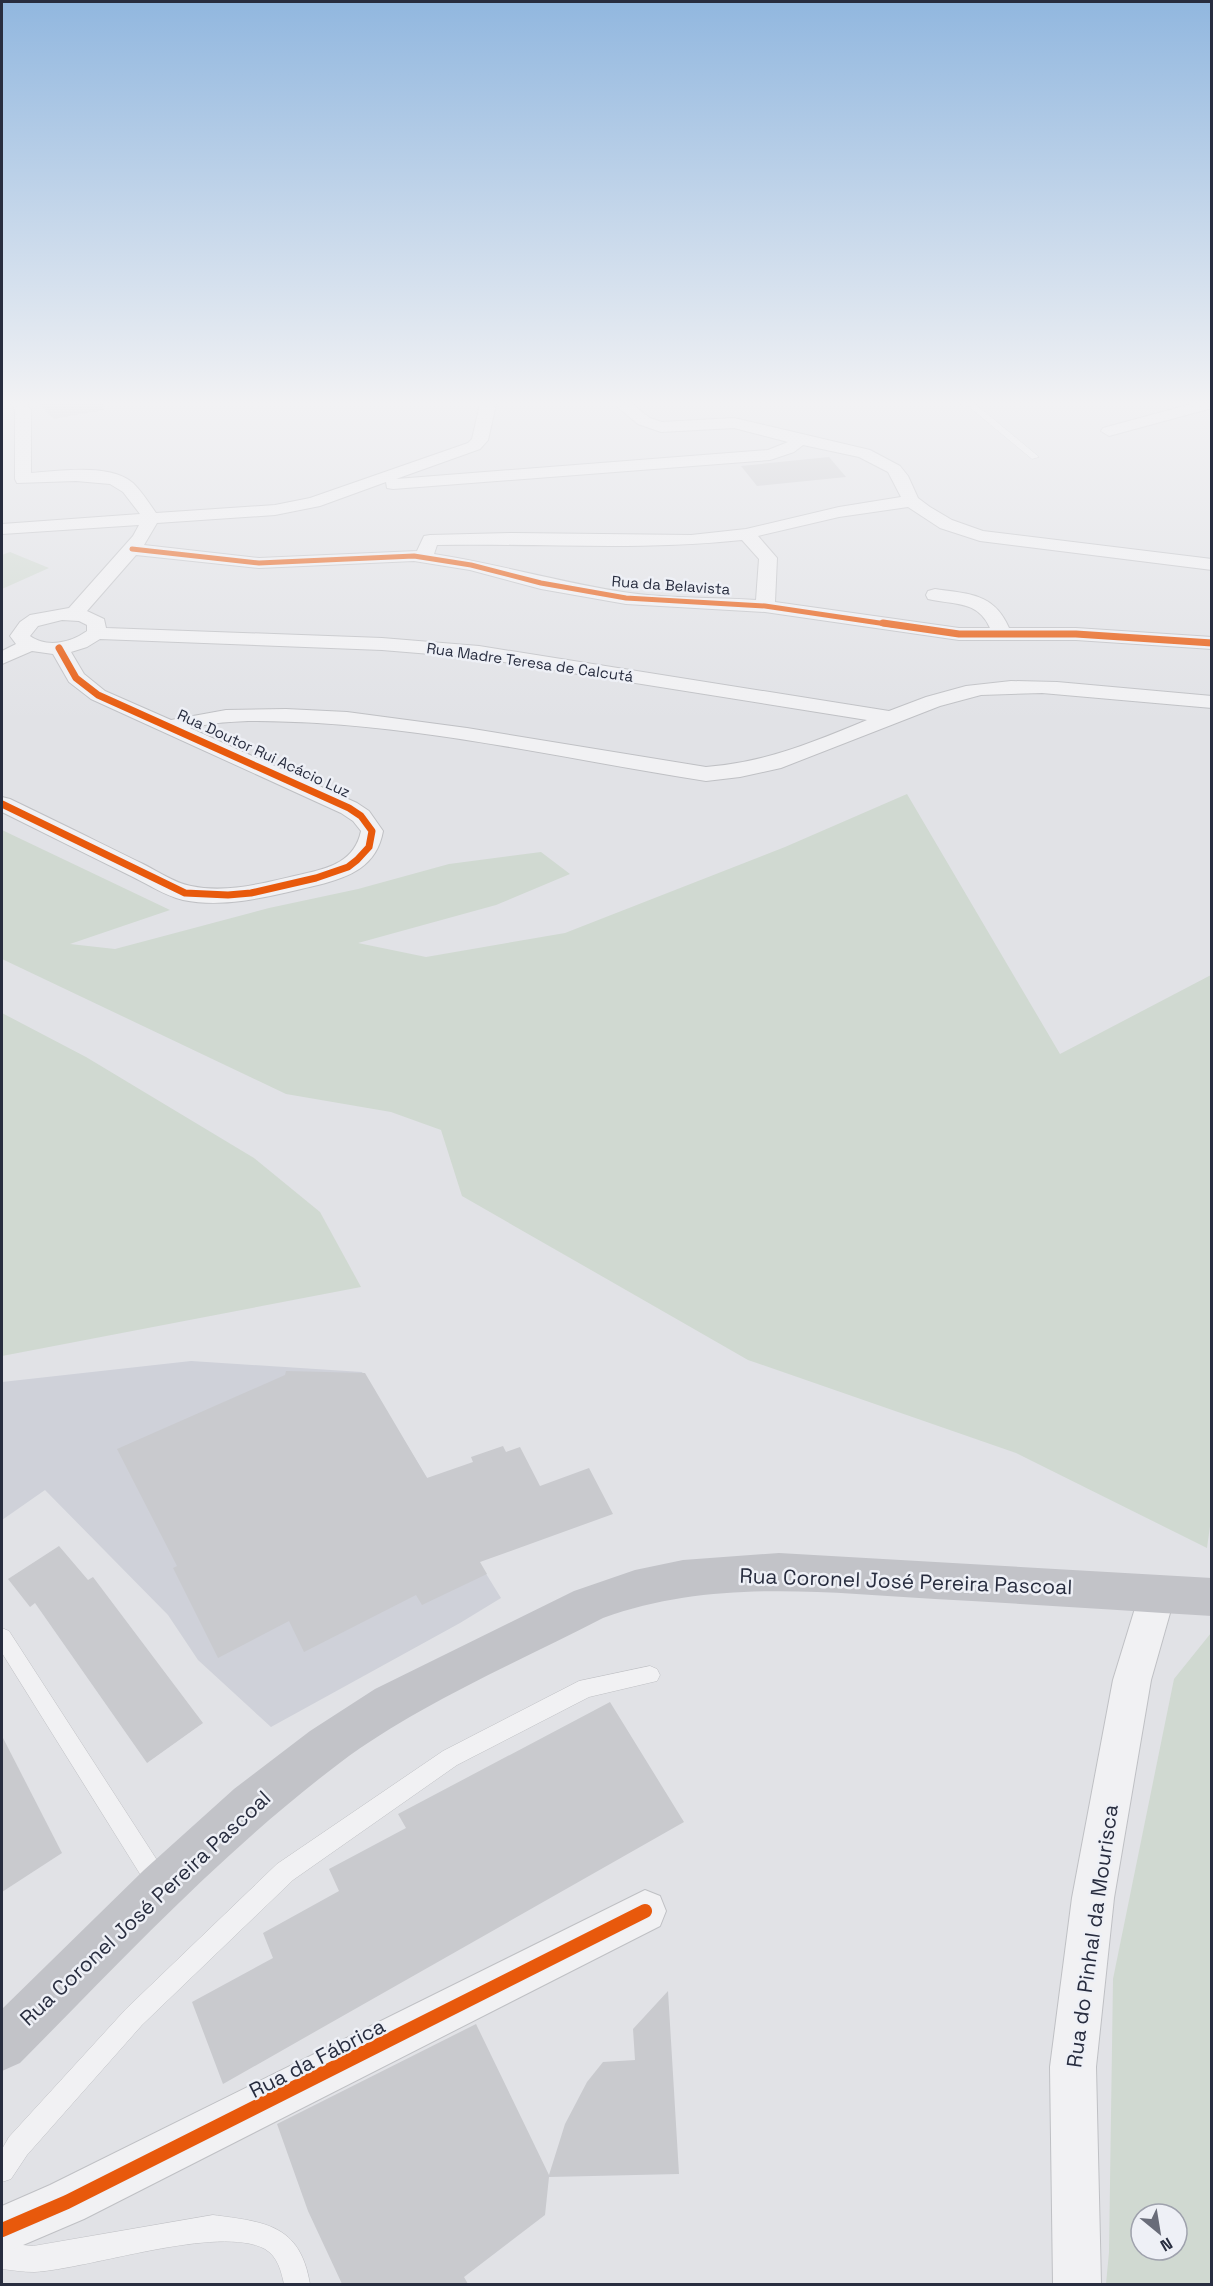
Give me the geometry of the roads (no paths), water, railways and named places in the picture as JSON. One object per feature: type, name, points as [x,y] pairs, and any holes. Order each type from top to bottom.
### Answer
[{"type":"main road","name":"Rua Coronel José Pereira Pascoal","points":[[2,2045],[161,1887],[251,1805],[326,1746],[391,1704],[589,1604],[635,1588],[683,1578],[779,1571],[1212,1597]]},
{"type":"street","points":[[142,507],[151,518]]},
{"type":"street","points":[[2,529],[275,510],[291,507]]},
{"type":"street","points":[[427,548],[513,538],[662,541],[746,534],[839,512],[874,507]]},
{"type":"street","points":[[920,507],[946,524],[988,537],[1212,565]]},
{"type":"street","points":[[74,614],[141,538],[151,518]]},
{"type":"street","points":[[746,534],[768,558],[769,575],[765,606]]},
{"type":"street","name":"Rua da Belavista","points":[[132,549],[260,563],[362,546],[391,555],[427,548],[471,565],[541,583],[615,596],[765,606],[930,631],[1002,635],[1076,634],[1212,643]]},
{"type":"street","points":[[935,595],[987,607],[996,616],[1002,635]]},
{"type":"street","points":[[2,628],[26,637],[59,648],[82,643],[96,633],[97,623],[92,618],[74,614],[43,617],[28,624],[26,637],[2,658]]},
{"type":"street","name":"Rua Madre Teresa de Calcutá","points":[[96,633],[382,644],[479,652],[890,717]]},
{"type":"street","name":"Rua Doutor Rui Acácio Luz","points":[[2,804],[185,893],[228,895],[251,893],[316,878],[348,867],[369,847],[372,831],[361,816],[350,808],[232,756],[172,726],[98,695],[86,687],[69,668],[59,648]]},
{"type":"street","name":"Rua Madre Teresa de Calcutá","points":[[172,726],[224,716],[329,717],[425,728],[706,774],[732,774],[775,765],[936,700],[995,687],[1043,687],[1212,702]]},
{"type":"street","name":"Rua do Pinhal da Mourisca","points":[[1077,2284],[1072,2067],[1093,1898],[1132,1680],[1158,1592]]},
{"type":"street","name":"Rua da Fábrica","points":[[2,2230],[78,2197],[645,1911]]},
{"type":"lane","points":[[2,1636],[161,1887]]},
{"type":"lane","points":[[2,2170],[18,2146],[134,2018],[285,1872],[450,1758],[586,1688],[650,1675]]},
{"type":"lane","points":[[2,2256],[33,2259],[213,2228],[254,2233],[274,2240],[285,2251],[294,2270],[297,2284]]}]
